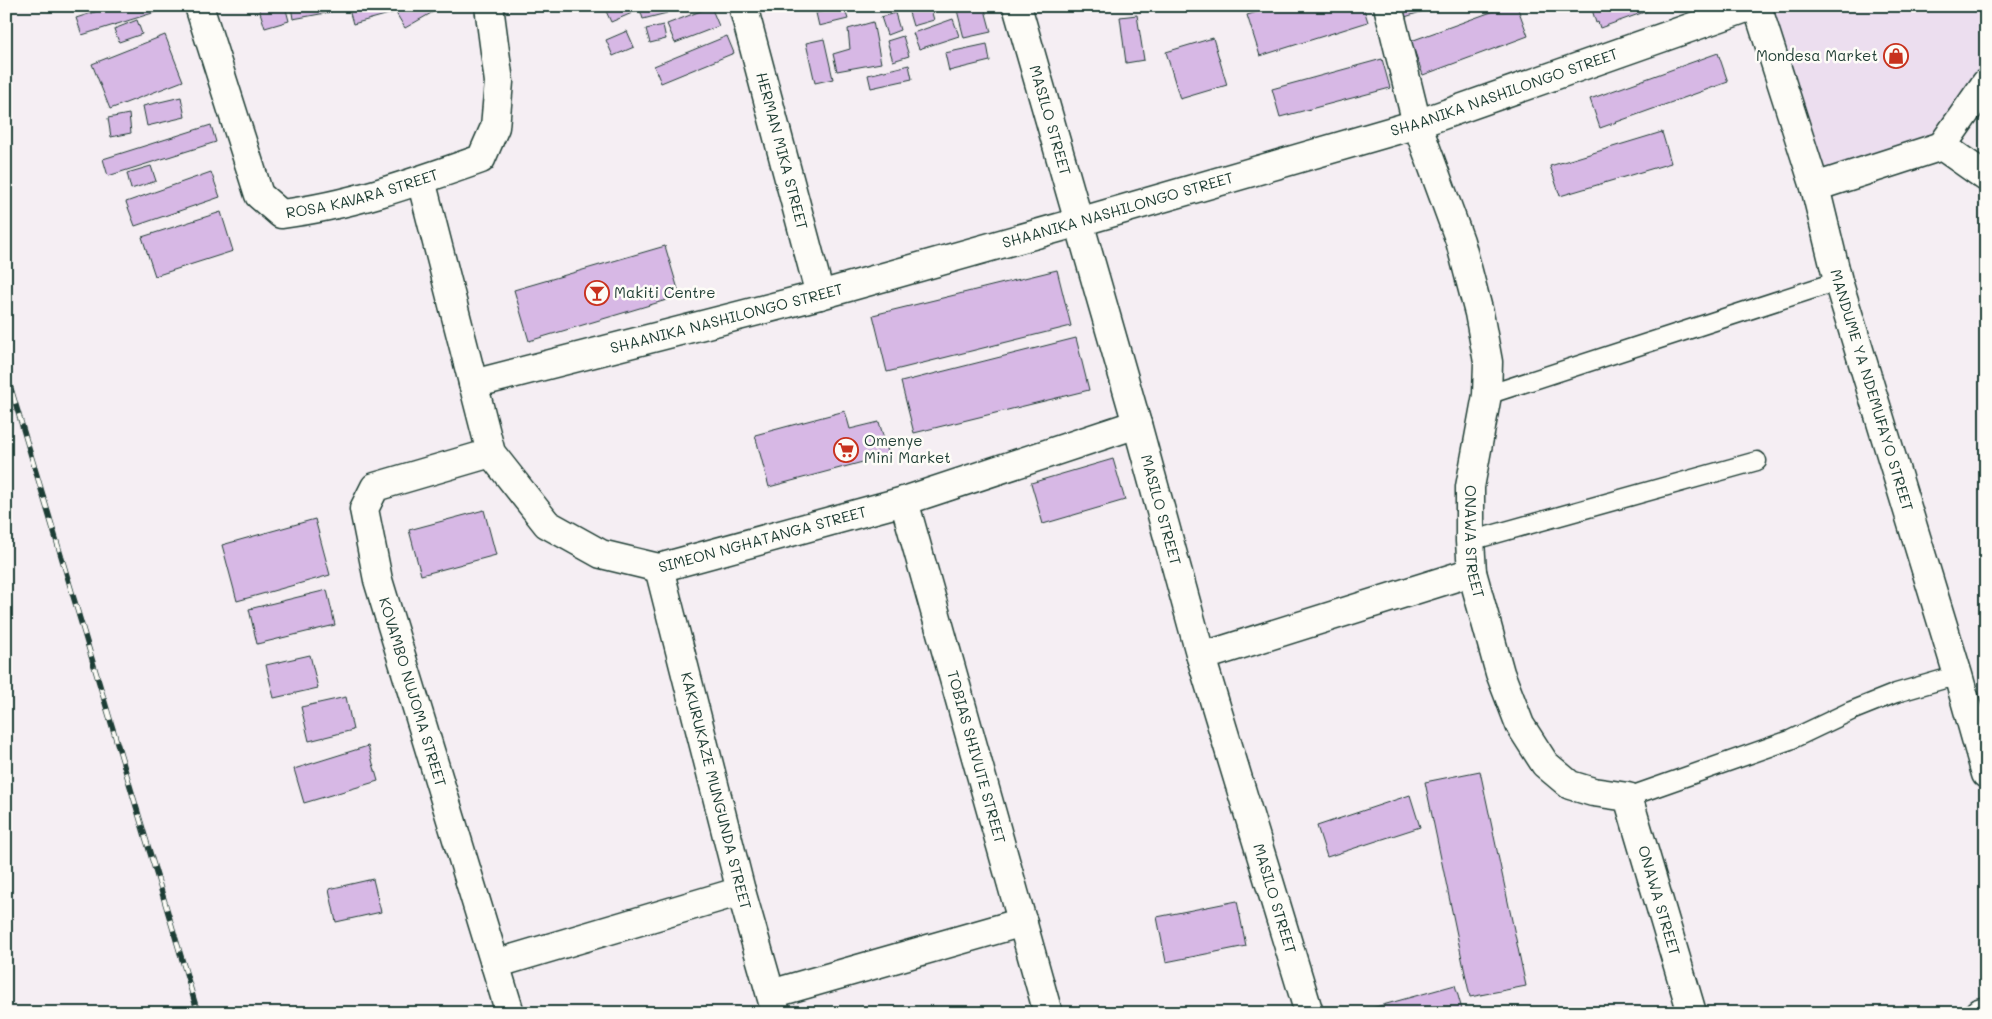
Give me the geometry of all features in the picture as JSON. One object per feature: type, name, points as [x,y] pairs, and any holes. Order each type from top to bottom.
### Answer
[{"type":"street","name":"ROSA KAVARA STREET","points":[[200,6],[259,195],[281,214],[312,211],[421,180],[481,159],[494,127],[499,82],[494,7]]},
{"type":"street","name":"HERMAN MIKA STREET","points":[[743,6],[820,295]]},
{"type":"street","name":"MASILO STREET","points":[[1017,6],[1137,424],[1200,657],[1310,1013]]},
{"type":"street","name":"ONAWA STREET","points":[[1388,6],[1416,124],[1460,241],[1488,362],[1487,395],[1470,487],[1470,541],[1472,572],[1500,672],[1520,725],[1545,764],[1570,785],[1594,792],[1628,797],[1692,1013]]},
{"type":"street","name":"SHAANIKA NASHILONGO STREET","points":[[473,384],[820,295],[1416,124],[1752,6]]},
{"type":"street","name":"MANDUME YA NDEMUFAYO STREET","points":[[1758,6],[1815,187],[1838,280],[1958,675],[1986,774]]},
{"type":"street","points":[[1815,187],[1942,146],[1986,83]]},
{"type":"street","points":[[1942,146],[1986,177]]},
{"type":"street","name":"SIMEON NGHATANGA STREET","points":[[421,180],[491,453],[547,524],[601,554],[659,568],[904,501],[1137,424]]},
{"type":"street","name":"KOVAMBO NUJOMA STREET","points":[[491,453],[375,487],[364,510],[378,580],[510,1013]]},
{"type":"street","name":"TOBIAS SHIVUTE STREET","points":[[904,501],[1048,1013]]},
{"type":"street","name":"KAKURUKAZE MUNGUNDA STREET","points":[[659,568],[741,891],[774,1004]]},
{"type":"street","points":[[1200,657],[1472,572]]},
{"type":"street","points":[[495,964],[741,891]]},
{"type":"street","points":[[774,1004],[1023,922]]},
{"type":"street","points":[[1979,1013],[1986,1011]]},
{"type":"lane","points":[[1487,395],[1838,280]]},
{"type":"lane","points":[[1470,541],[1757,461]]},
{"type":"lane","points":[[1628,797],[1790,740],[1851,711],[1896,693],[1958,675]]},
{"type":"shaded area","points":[[1763,6],[1986,6],[1986,83],[1942,146],[1815,187]]},
{"type":"building","points":[[113,6],[175,6],[82,35],[76,18]]},
{"type":"building","points":[[258,6],[285,6],[289,21],[265,28]]},
{"type":"building","points":[[291,6],[330,6],[331,12],[293,19]]},
{"type":"building","points":[[348,6],[395,6],[396,12],[353,24]]},
{"type":"building","points":[[409,6],[430,6],[433,12],[405,28],[396,13]]},
{"type":"building","points":[[612,6],[629,6],[632,13],[611,22],[605,9]]},
{"type":"building","points":[[639,6],[665,6],[667,13],[643,19]]},
{"type":"building","points":[[798,6],[816,6],[799,10]]},
{"type":"building","points":[[907,6],[930,6],[934,20],[913,26]]},
{"type":"building","points":[[956,6],[984,6],[991,32],[964,38]]},
{"type":"building","points":[[1277,6],[1363,6],[1368,22],[1260,56],[1247,15]]},
{"type":"building","points":[[1401,6],[1439,6],[1405,17]]},
{"type":"building","points":[[1508,6],[1517,6],[1528,36],[1423,75],[1411,41]]},
{"type":"building","points":[[1591,6],[1661,6],[1600,28],[1598,22],[1596,23]]},
{"type":"building","points":[[711,7],[719,26],[675,43],[667,24]]},
{"type":"building","points":[[844,7],[848,19],[819,26],[816,13]]},
{"type":"building","points":[[895,13],[900,30],[887,35],[881,17]]},
{"type":"building","points":[[1137,15],[1144,60],[1126,63],[1120,17]]},
{"type":"building","points":[[953,19],[959,36],[919,49],[913,33]]},
{"type":"building","points":[[137,20],[142,34],[119,42],[114,29]]},
{"type":"building","points":[[873,22],[881,63],[837,71],[833,54],[850,49],[848,29]]},
{"type":"building","points":[[663,25],[666,39],[650,43],[646,29]]},
{"type":"building","points":[[627,31],[634,47],[613,56],[606,40]]},
{"type":"building","points":[[165,35],[183,81],[110,109],[92,64]]},
{"type":"building","points":[[727,36],[734,53],[661,83],[654,66]]},
{"type":"building","points":[[903,36],[909,56],[893,61],[887,41]]},
{"type":"building","points":[[1213,38],[1227,85],[1180,99],[1166,52]]},
{"type":"building","points":[[824,39],[833,79],[815,83],[806,43]]},
{"type":"building","points":[[987,44],[990,61],[949,71],[945,53]]},
{"type":"building","points":[[1718,53],[1728,82],[1600,128],[1590,99]]},
{"type":"building","points":[[1382,59],[1390,88],[1280,117],[1272,89]]},
{"type":"building","points":[[909,65],[912,79],[871,88],[868,75]]},
{"type":"building","points":[[181,97],[185,117],[147,126],[143,106]]},
{"type":"building","points":[[129,114],[131,133],[111,137],[108,118]]},
{"type":"building","points":[[211,125],[216,142],[108,176],[103,159]]},
{"type":"building","points":[[1662,132],[1671,163],[1560,196],[1550,166]]},
{"type":"building","points":[[151,166],[156,181],[131,189],[127,173]]},
{"type":"building","points":[[211,172],[220,197],[135,226],[126,202]]},
{"type":"building","points":[[221,212],[233,251],[155,276],[142,237]]},
{"type":"building","name":"Makiti Centre","points":[[665,246],[680,296],[529,341],[514,290]]},
{"type":"building","points":[[1057,270],[1071,326],[887,372],[873,315]]},
{"type":"building","points":[[1076,338],[1089,390],[914,433],[901,382]]},
{"type":"building","points":[[845,411],[850,429],[879,422],[889,455],[769,487],[755,435]]},
{"type":"building","points":[[1113,459],[1125,500],[1043,524],[1031,483]]},
{"type":"building","points":[[484,510],[496,555],[421,575],[409,530]]},
{"type":"building","points":[[315,519],[330,575],[237,601],[222,545]]},
{"type":"building","points":[[327,590],[335,625],[257,644],[249,609]]},
{"type":"building","points":[[310,655],[318,688],[274,698],[266,665]]},
{"type":"building","points":[[346,697],[353,730],[309,741],[301,707]]},
{"type":"building","points":[[368,746],[378,781],[304,803],[294,769]]},
{"type":"building","points":[[1480,771],[1526,986],[1470,997],[1425,782]]},
{"type":"building","points":[[1410,795],[1420,827],[1327,857],[1317,826]]},
{"type":"building","points":[[373,879],[381,912],[336,922],[329,889]]},
{"type":"building","points":[[1237,901],[1246,946],[1166,962],[1157,917]]},
{"type":"building","points":[[1455,985],[1463,1013],[1374,1013],[1372,1008]]},
{"type":"railway","points":[[6,372],[198,1013]]},
{"type":"place","name":"Mondesa Market","points":[[1896,56]]},
{"type":"place","name":"Makiti Centre","points":[[597,293]]},
{"type":"place","name":"Omenye Mini Market","points":[[846,450]]}]
